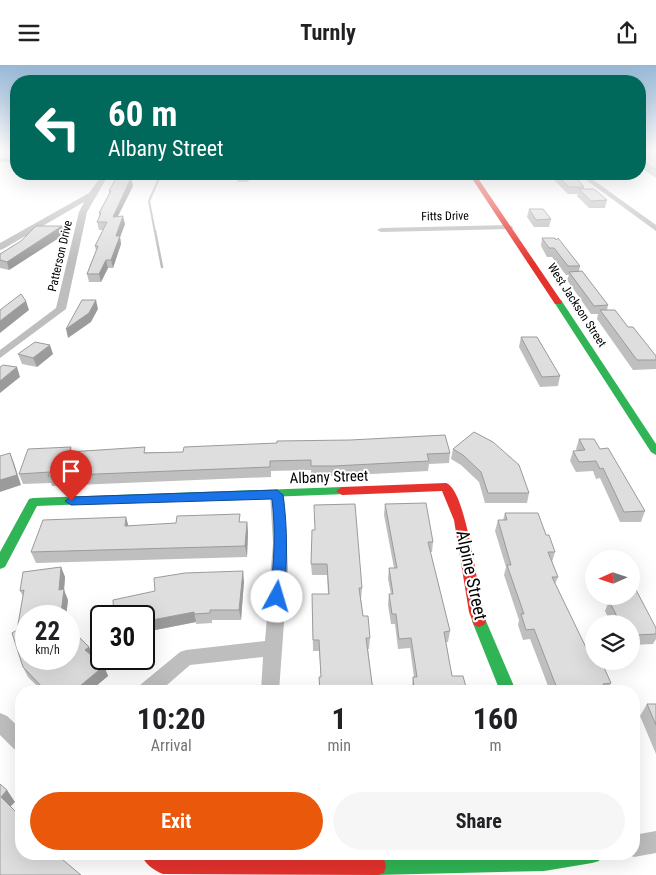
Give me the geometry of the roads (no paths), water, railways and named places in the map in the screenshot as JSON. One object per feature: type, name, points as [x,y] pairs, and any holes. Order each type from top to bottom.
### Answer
[{"type":"street","name":"Patterson Drive","points":[[0,355],[61,309],[83,212],[97,188]]},
{"type":"street","name":"West Jackson Street","points":[[482,188],[656,452]]},
{"type":"street","points":[[600,188],[656,229]]},
{"type":"street","points":[[0,247],[92,195]]},
{"type":"street","name":"Fitts Drive","points":[[381,230],[509,227]]},
{"type":"street","points":[[641,428],[656,428]]},
{"type":"street","name":"Albany Street","points":[[0,564],[34,502],[277,495],[446,487]]},
{"type":"street","name":"Alpine Street","points":[[446,487],[460,520],[476,612],[506,685]]},
{"type":"street","points":[[270,685],[280,563],[280,517],[277,495]]},
{"type":"street","points":[[154,685],[186,658],[272,648]]},
{"type":"street","points":[[0,723],[15,737]]},
{"type":"street","points":[[640,845],[656,842]]},
{"type":"street","points":[[157,860],[163,865],[354,860]]},
{"type":"waterway","points":[[155,188],[149,201],[155,232]]},
{"type":"waterway","points":[[155,231],[162,267]]}]
